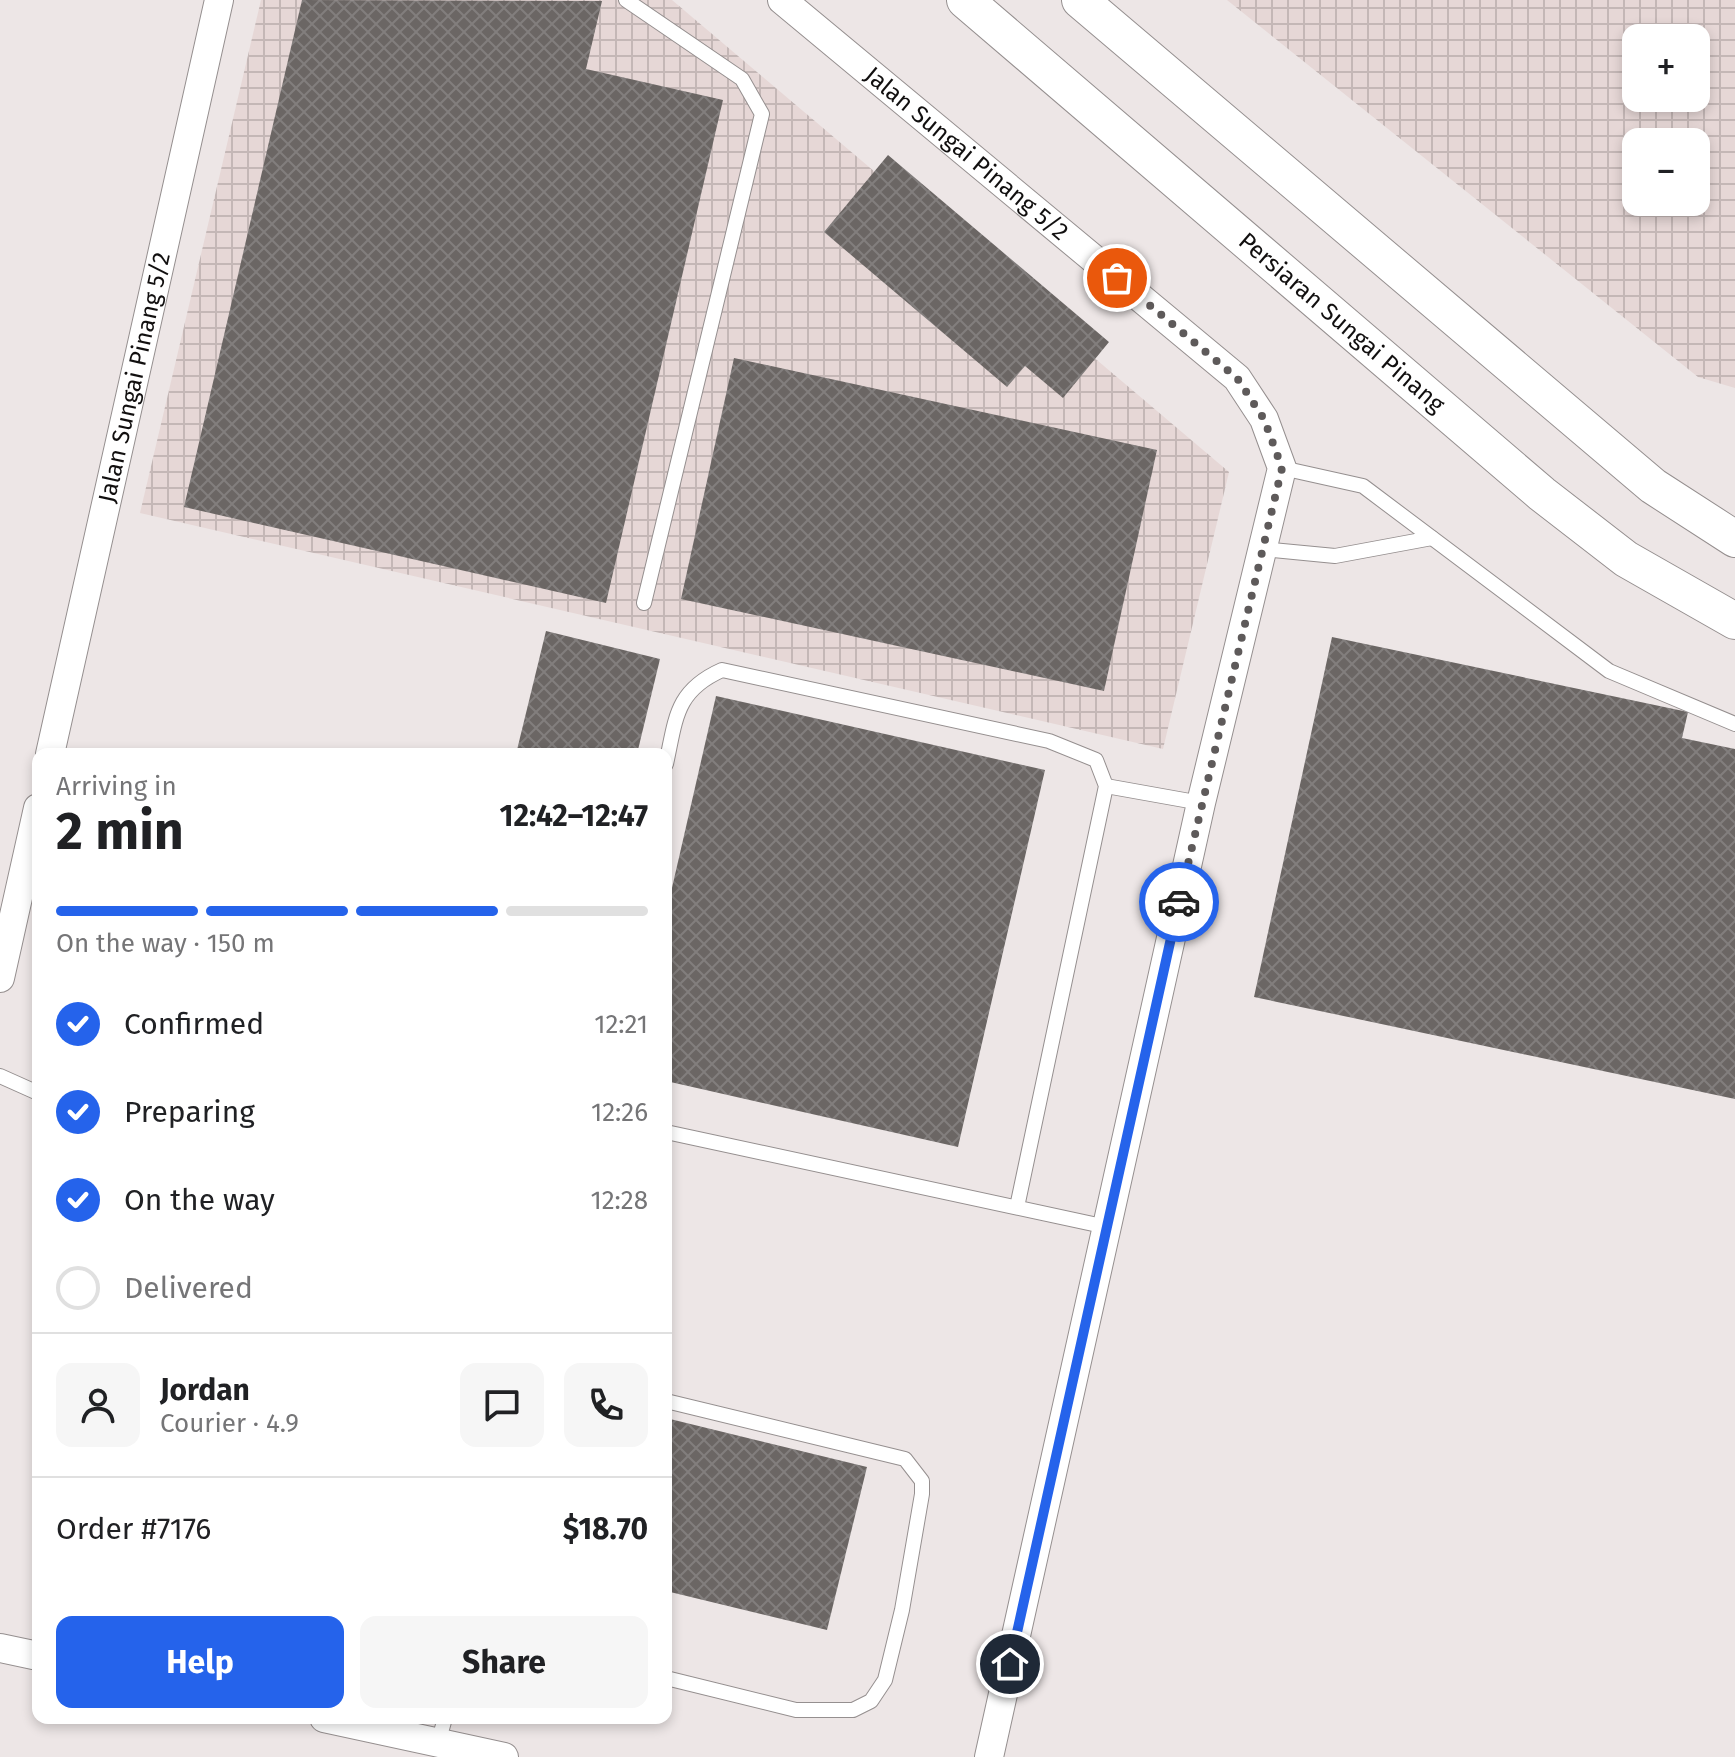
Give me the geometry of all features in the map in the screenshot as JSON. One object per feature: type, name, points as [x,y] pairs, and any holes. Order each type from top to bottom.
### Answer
[{"type":"street","name":"Jalan Sungai Pinang 5/2","points":[[51,748],[219,0]]},
{"type":"street","name":"Jalan Sungai Pinang 5/2","points":[[782,0],[1237,378],[1264,419],[1282,468]]},
{"type":"street","name":"Persiaran Sungai Pinang","points":[[965,0],[1542,494],[1626,559],[1735,621]]},
{"type":"street","points":[[1080,0],[1653,486],[1735,539]]},
{"type":"street","points":[[989,1757],[1201,803],[1282,468]]},
{"type":"street","points":[[0,978],[29,892],[32,864]]},
{"type":"street","points":[[0,1648],[32,1655]]},
{"type":"street","points":[[383,1724],[442,1730],[504,1757]]},
{"type":"lane","points":[[626,0],[742,79],[762,114],[644,603]]},
{"type":"lane","points":[[1282,468],[1363,486],[1609,671],[1735,724]]},
{"type":"lane","points":[[1263,549],[1335,556],[1432,538]]},
{"type":"lane","points":[[669,748],[677,712],[697,682],[722,670],[1049,741],[1096,760],[1106,786],[1017,1207]]},
{"type":"lane","points":[[1106,786],[1201,803]]},
{"type":"lane","points":[[0,1076],[32,1090]]},
{"type":"lane","points":[[672,1133],[1107,1227]]},
{"type":"lane","points":[[672,1402],[905,1459],[922,1481],[899,1624],[885,1680],[871,1701],[853,1710],[796,1710],[672,1679]]},
{"type":"shaded area","points":[[261,0],[672,0],[1229,472],[1163,749],[140,513]]},
{"type":"shaded area","points":[[1227,0],[1735,0],[1735,388],[1698,377]]},
{"type":"building","points":[[302,0],[602,1],[586,69],[723,100],[606,603],[184,507]]},
{"type":"building","points":[[888,155],[1109,342],[1063,398],[1025,366],[1007,387],[824,232]]},
{"type":"building","points":[[734,358],[1157,450],[1104,691],[681,599]]},
{"type":"building","points":[[546,631],[660,659],[638,748],[517,748]]},
{"type":"building","points":[[1332,637],[1688,712],[1682,738],[1735,749],[1735,1099],[1254,997]]},
{"type":"building","points":[[716,696],[1045,770],[958,1147],[672,1082],[672,888]]},
{"type":"building","points":[[672,1419],[867,1467],[827,1630],[672,1592]]},
{"type":"way so far","points":[[1117,278],[1237,378],[1264,419],[1282,468],[1179,902]]},
{"type":"route","points":[[1010,1664],[1179,902]]}]
